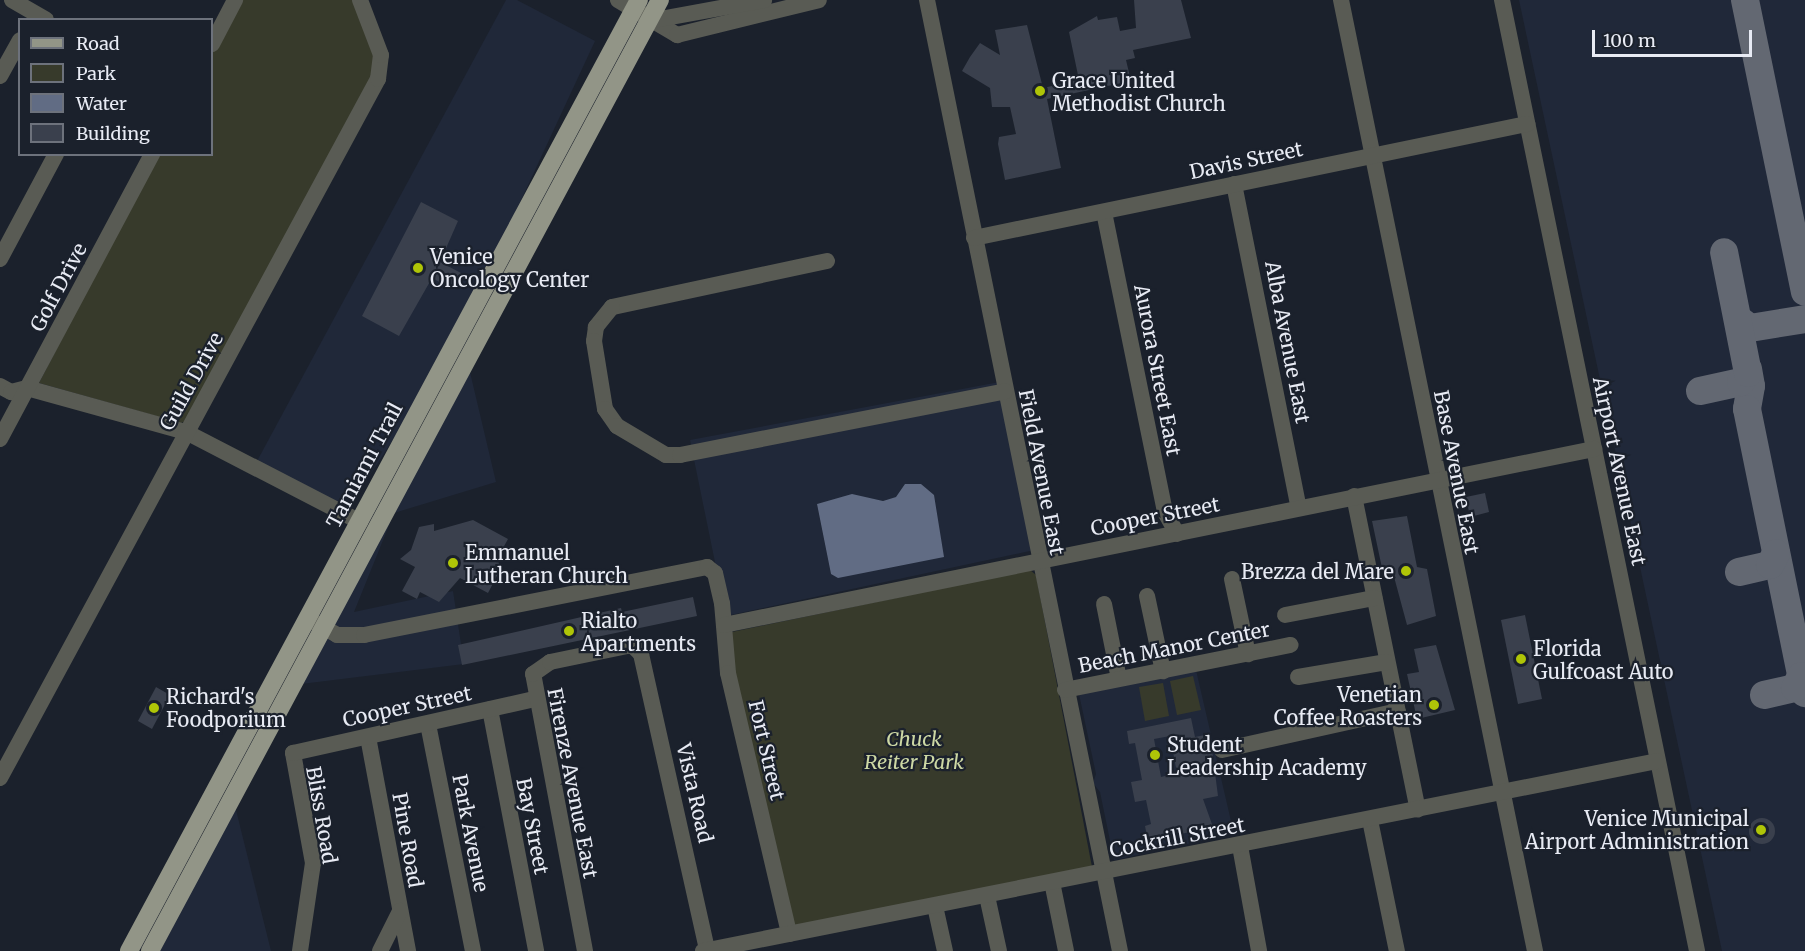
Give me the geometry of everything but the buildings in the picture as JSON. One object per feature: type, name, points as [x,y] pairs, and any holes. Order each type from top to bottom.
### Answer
[{"type":"main road","name":"Tamiami Trail","points":[[129,951],[316,623],[660,0]]},
{"type":"main road","name":"Tamiami Trail","points":[[150,951],[316,623],[360,522],[637,4]]},
{"type":"street","points":[[12,0],[37,17]]},
{"type":"street","points":[[213,42],[235,0]]},
{"type":"street","name":"Guild Drive","points":[[0,778],[378,79],[381,55],[360,0]]},
{"type":"street","points":[[618,0],[637,4],[649,21],[667,31],[689,34],[819,0]]},
{"type":"street","points":[[649,21],[764,0]]},
{"type":"street","name":"Field Avenue East","points":[[927,0],[1065,690],[1120,951]]},
{"type":"street","name":"Base Avenue East","points":[[1341,0],[1437,480],[1535,951]]},
{"type":"street","name":"Airport Avenue East","points":[[1502,0],[1697,951]]},
{"type":"street","points":[[0,76],[18,44]]},
{"type":"street","name":"Davis Street","points":[[974,238],[1527,124]]},
{"type":"street","points":[[0,259],[55,156]]},
{"type":"street","name":"Golf Drive","points":[[0,439],[151,156]]},
{"type":"street","name":"Alba Avenue East","points":[[1234,184],[1299,508]]},
{"type":"street","name":"Aurora Street East","points":[[1104,212],[1165,512],[1177,534]]},
{"type":"street","points":[[827,261],[612,307],[596,327],[594,341],[605,409],[617,426],[666,455],[680,455],[1005,391]]},
{"type":"street","points":[[0,386],[11,392],[27,388],[186,432],[360,522]]},
{"type":"street","name":"Cooper Street","points":[[724,625],[1594,449]]},
{"type":"street","points":[[1354,496],[1419,810]]},
{"type":"street","name":"Fort Street","points":[[316,623],[337,635],[364,635],[707,567],[715,573],[724,625],[728,672],[789,934]]},
{"type":"street","points":[[1232,579],[1248,654]]},
{"type":"street","points":[[1147,596],[1163,671]]},
{"type":"street","name":"Beach Manor Center","points":[[1286,615],[1374,598]]},
{"type":"street","points":[[1104,604],[1119,679]]},
{"type":"street","name":"Beach Manor Center","points":[[1065,690],[1291,645]]},
{"type":"street","name":"Firenze Avenue East","points":[[585,951],[532,674],[538,667],[581,655],[637,646]]},
{"type":"street","name":"Vista Road","points":[[637,646],[705,951]]},
{"type":"street","points":[[1298,677],[1387,662]]},
{"type":"street","name":"Cooper Street","points":[[291,756],[304,749],[368,737],[535,699]]},
{"type":"street","name":"Bay Street","points":[[490,709],[536,951]]},
{"type":"street","points":[[1222,750],[1398,711]]},
{"type":"street","name":"Park Avenue","points":[[428,724],[473,951]]},
{"type":"street","name":"Pine Road","points":[[368,737],[408,951]]},
{"type":"street","name":"Bliss Road","points":[[291,756],[313,863],[300,951]]},
{"type":"street","name":"Cockrill Street","points":[[705,951],[1370,820],[1657,760]]},
{"type":"street","points":[[1370,820],[1397,951]]},
{"type":"street","points":[[1240,846],[1259,951]]},
{"type":"street","points":[[1052,882],[1066,951]]},
{"type":"street","points":[[987,896],[999,951]]},
{"type":"street","points":[[935,906],[945,951]]},
{"type":"street","points":[[380,951],[400,911]]},
{"type":"shaded area","points":[[506,0],[517,0],[595,41],[490,267],[408,417],[347,510],[256,463]]},
{"type":"shaded area","points":[[1519,0],[1805,0],[1805,951],[1722,951]]},
{"type":"shaded area","points":[[469,368],[496,482],[394,513],[354,612],[453,591],[464,664],[301,684]]},
{"type":"shaded area","points":[[1005,381],[1039,549],[726,616],[690,440]],"holes":[[[852,495],[883,501],[897,497],[831,574],[817,504]]]},
{"type":"shaded area","name":"Student Leadership Academy","points":[[1196,670],[1234,834],[1114,860],[1100,792],[1093,783],[1096,774],[1079,694]]},
{"type":"shaded area","points":[[235,806],[271,951],[160,951]]},
{"type":"green space","points":[[241,0],[354,0],[377,65],[186,421],[181,423],[39,383],[156,156],[213,156],[213,52]]},
{"type":"green space","name":"Chuck Reiter Park","points":[[1030,570],[1036,575],[1092,867],[793,926],[729,657],[732,632]]},
{"type":"green space","points":[[1193,676],[1201,710],[1177,715],[1170,681]]},
{"type":"green space","points":[[1163,683],[1169,716],[1145,721],[1139,687]]},
{"type":"water","points":[[905,484],[921,484],[934,495],[944,557],[838,578],[831,574],[817,504],[852,494],[883,501],[896,497]]},
{"type":"taxiway","points":[[1745,0],[1805,292]]},
{"type":"taxiway","points":[[1700,391],[1741,382],[1748,373],[1724,252]]},
{"type":"taxiway","points":[[1738,319],[1750,328],[1805,319]]},
{"type":"taxiway","points":[[1748,369],[1751,386],[1747,409],[1805,693]]},
{"type":"taxiway","points":[[1739,572],[1770,565],[1776,553]]},
{"type":"taxiway","points":[[1764,695],[1795,688],[1801,676]]},
{"type":"place","name":"Grace United Methodist Church","points":[[1040,91]]},
{"type":"place","name":"Venice Oncology Center","points":[[418,268]]},
{"type":"place","name":"Emmanuel Lutheran Church","points":[[453,563]]},
{"type":"place","name":"Brezza del Mare","points":[[1406,571]]},
{"type":"place","name":"Rialto Apartments","points":[[569,631]]},
{"type":"place","name":"Florida Gulfcoast Auto","points":[[1521,659]]},
{"type":"place","name":"Venetian Coffee Roasters","points":[[1434,705]]},
{"type":"place","name":"Richard's Foodporium","points":[[154,708]]},
{"type":"place","name":"Student Leadership Academy","points":[[1155,755]]},
{"type":"place","name":"Venice Municipal Airport Administration","points":[[1761,830]]}]
